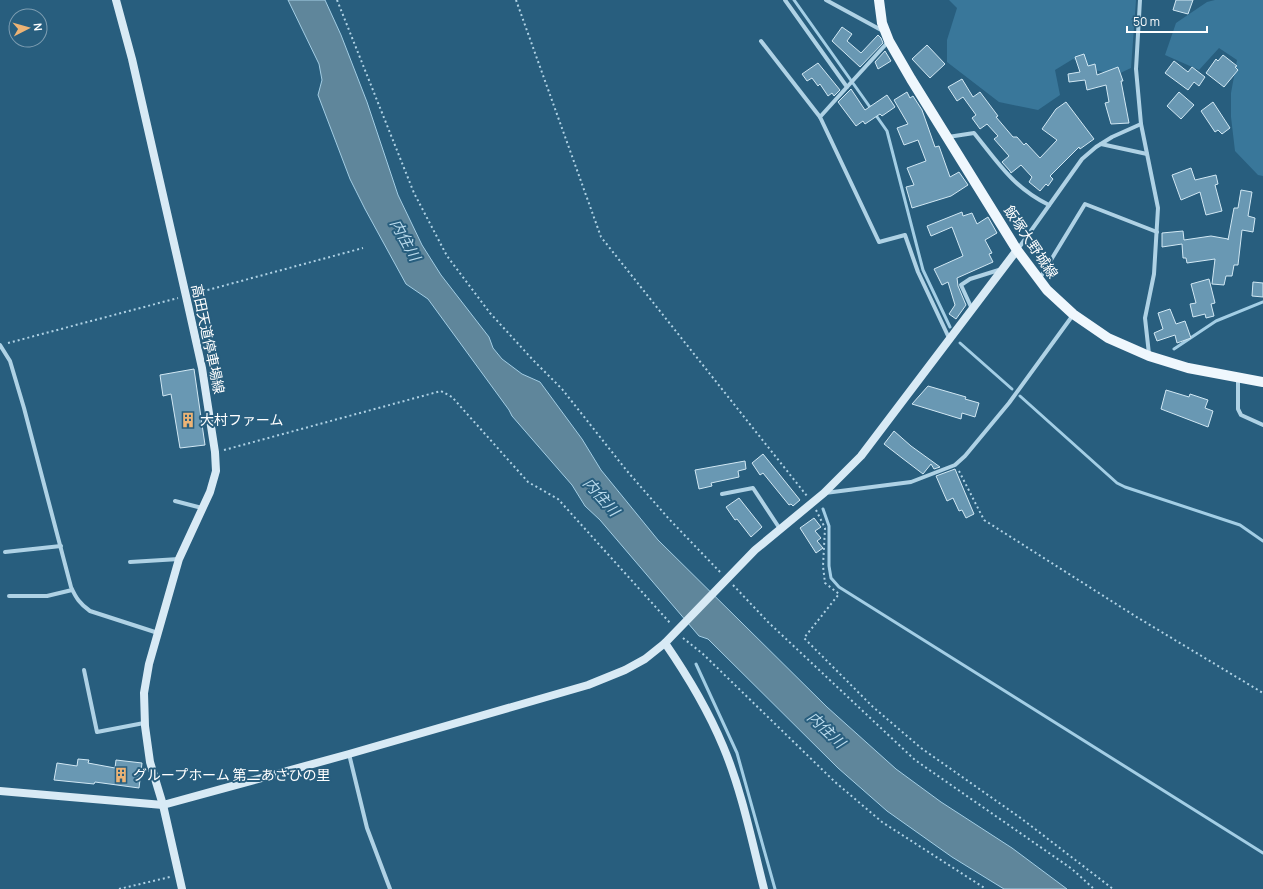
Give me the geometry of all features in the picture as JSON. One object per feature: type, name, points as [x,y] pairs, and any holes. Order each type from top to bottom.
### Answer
[{"type":"main road","name":"飯塚大野城線","points":[[879,0],[882,23],[887,36],[946,137],[1017,250],[1047,290],[1073,314],[1108,338],[1149,356],[1188,368],[1263,382]]},
{"type":"street","name":"高田天道停車場線","points":[[116,0],[132,59],[202,368],[215,452],[216,471],[210,492],[179,559],[149,664],[144,693],[144,723],[150,762],[163,805],[182,889]]},
{"type":"street","points":[[785,0],[847,87]]},
{"type":"street","points":[[820,117],[855,78],[887,36],[826,0]]},
{"type":"street","points":[[1140,0],[1136,69],[1141,124],[1158,208],[1154,274],[1145,318],[1149,356]]},
{"type":"street","points":[[761,41],[820,117],[879,242],[905,235],[918,272],[949,338]]},
{"type":"street","points":[[0,792],[163,805],[349,754],[588,685],[625,670],[646,659],[676,631],[755,550],[824,493],[861,456],[1017,250],[1082,159],[1101,144],[1141,124]]},
{"type":"street","points":[[946,137],[974,133],[1014,183],[1033,198],[1049,205]]},
{"type":"street","points":[[1101,144],[1147,154]]},
{"type":"street","points":[[1039,280],[1085,204],[1156,232]]},
{"type":"street","points":[[972,308],[961,285],[1002,268]]},
{"type":"street","points":[[824,493],[911,482],[955,465],[965,456],[1009,403],[1073,314]]},
{"type":"street","points":[[0,345],[10,361],[24,408],[72,590],[80,605],[90,611],[158,633]]},
{"type":"street","points":[[1238,377],[1238,409],[1240,415],[1263,425]]},
{"type":"street","points":[[722,494],[753,488],[780,529]]},
{"type":"street","points":[[175,501],[202,508]]},
{"type":"street","points":[[5,552],[61,546]]},
{"type":"street","points":[[130,562],[179,559]]},
{"type":"street","points":[[9,596],[47,596],[72,590]]},
{"type":"street","points":[[665,642],[684,670],[723,746],[733,774],[764,889]]},
{"type":"street","points":[[84,670],[97,732],[144,723]]},
{"type":"street","points":[[349,754],[366,828],[390,889]]},
{"type":"path","points":[[337,0],[414,193],[447,256],[490,312],[533,360],[562,389],[627,471],[669,519],[768,622],[915,760],[1072,869],[1094,889]]},
{"type":"path","points":[[516,0],[601,237],[813,502],[825,528],[823,571],[825,583],[839,594],[804,638],[873,707],[921,748],[1022,820],[1113,889]]},
{"type":"path","points":[[0,345],[363,248]]},
{"type":"path","points":[[215,452],[441,391],[452,397],[528,482],[558,499],[676,631],[835,782],[882,822],[986,889]]},
{"type":"path","points":[[955,465],[984,520],[1136,616],[1263,693]]},
{"type":"path","points":[[119,889],[179,874]]},
{"type":"shaded area","points":[[949,0],[1136,0],[1131,68],[1116,75],[1095,70],[1073,59],[1055,70],[1060,95],[1038,110],[999,102],[947,62],[947,40],[957,8]]},
{"type":"shaded area","points":[[1215,0],[1263,0],[1263,176],[1258,175],[1235,151],[1231,117],[1231,93],[1237,60],[1219,48],[1199,70],[1165,55],[1176,23],[1207,2]]},
{"type":"water","name":"内住川","points":[[288,0],[325,0],[341,35],[367,102],[398,195],[422,245],[441,275],[489,337],[493,348],[502,359],[522,374],[540,382],[582,439],[601,470],[658,540],[827,707],[896,769],[941,802],[1012,848],[1067,889],[1004,889],[952,857],[887,811],[838,768],[708,639],[699,636],[600,520],[585,506],[572,485],[512,416],[428,299],[406,284],[350,179],[318,95],[322,80],[319,64]]},
{"type":"building","points":[[1176,0],[1193,0],[1188,14],[1173,10]]},
{"type":"building","points":[[842,27],[852,34],[847,41],[861,53],[878,35],[883,43],[860,67],[832,41]]},
{"type":"building","points":[[927,45],[945,64],[930,78],[912,59]]},
{"type":"building","points":[[885,51],[891,61],[878,69],[875,62]]},
{"type":"building","points":[[1084,54],[1088,66],[1095,64],[1097,75],[1118,67],[1123,81],[1121,81],[1129,123],[1111,124],[1105,103],[1109,102],[1106,85],[1087,90],[1085,80],[1069,82],[1068,74],[1080,72],[1075,57]]},
{"type":"building","points":[[1223,55],[1237,66],[1235,67],[1238,70],[1224,87],[1206,73],[1216,59],[1218,61]]},
{"type":"building","points":[[1174,61],[1188,72],[1192,67],[1205,77],[1199,86],[1194,82],[1188,90],[1165,73]]},
{"type":"building","points":[[818,63],[840,90],[834,96],[832,93],[828,96],[820,84],[818,86],[812,78],[807,81],[802,74]]},
{"type":"building","points":[[962,79],[973,97],[980,92],[998,116],[996,117],[1013,137],[1017,137],[1024,145],[1026,143],[1040,158],[1057,140],[1042,129],[1056,109],[1066,102],[1094,139],[1080,149],[1079,147],[1050,176],[1053,179],[1048,186],[1046,184],[1040,191],[1029,182],[1032,177],[1021,165],[1011,173],[1002,162],[1009,156],[994,139],[998,136],[987,124],[980,129],[972,118],[976,115],[963,97],[957,101],[948,87]]},
{"type":"building","points":[[851,89],[865,110],[887,95],[895,107],[882,116],[880,114],[865,124],[863,121],[856,126],[838,102]]},
{"type":"building","points":[[907,92],[910,98],[913,96],[922,110],[935,147],[939,146],[950,177],[959,172],[968,185],[951,196],[912,208],[906,187],[914,185],[907,168],[926,161],[918,140],[904,145],[897,128],[908,124],[894,100]]},
{"type":"building","points":[[1179,92],[1194,105],[1181,119],[1167,106]]},
{"type":"building","points":[[1213,102],[1230,128],[1222,134],[1218,130],[1215,132],[1201,111]]},
{"type":"building","points":[[1191,168],[1195,180],[1216,175],[1218,184],[1215,185],[1222,211],[1206,215],[1200,192],[1181,200],[1172,175]]},
{"type":"building","points":[[1241,190],[1252,192],[1248,216],[1255,218],[1253,232],[1242,230],[1238,265],[1234,265],[1232,276],[1226,276],[1224,285],[1212,284],[1215,259],[1187,263],[1186,258],[1183,258],[1182,244],[1162,247],[1162,233],[1183,231],[1184,240],[1211,236],[1228,240],[1234,208],[1238,208]]},
{"type":"building","points":[[962,212],[963,216],[972,213],[977,224],[988,217],[997,233],[985,240],[992,253],[989,254],[993,262],[957,278],[958,286],[966,305],[956,319],[949,314],[955,305],[948,282],[942,285],[934,269],[963,256],[952,227],[931,236],[927,226]]},
{"type":"building","points":[[1209,279],[1215,303],[1211,304],[1214,316],[1206,318],[1205,314],[1193,317],[1190,304],[1196,303],[1191,284]]},
{"type":"building","points":[[1253,282],[1263,283],[1263,297],[1252,296]]},
{"type":"building","points":[[1170,309],[1176,324],[1185,321],[1191,338],[1177,343],[1175,335],[1157,341],[1154,333],[1163,329],[1158,313]]},
{"type":"building","name":"大村ファーム","points":[[194,369],[205,445],[180,448],[171,394],[163,396],[160,375]]},
{"type":"building","points":[[928,386],[966,397],[965,399],[979,403],[975,417],[962,413],[961,419],[912,404]]},
{"type":"building","points":[[1166,390],[1189,397],[1190,394],[1208,400],[1205,408],[1213,411],[1208,427],[1161,409]]},
{"type":"building","points":[[894,431],[911,446],[940,467],[934,469],[931,464],[923,474],[884,444]]},
{"type":"building","points":[[763,454],[800,500],[793,506],[791,504],[789,505],[763,473],[760,475],[752,463]]},
{"type":"building","points":[[745,461],[746,469],[738,471],[739,477],[711,483],[712,486],[699,489],[695,470]]},
{"type":"building","points":[[955,469],[974,514],[966,518],[962,510],[959,511],[953,498],[947,501],[936,476]]},
{"type":"building","points":[[739,498],[762,527],[751,537],[737,519],[735,520],[726,507]]},
{"type":"building","points":[[814,518],[821,527],[815,531],[821,538],[817,541],[823,548],[816,553],[800,528]]},
{"type":"building","points":[[78,759],[89,760],[88,763],[115,768],[116,760],[142,763],[139,788],[95,782],[94,784],[54,780],[57,763],[77,766]]},
{"type":"waterway","points":[[794,0],[872,110]]},
{"type":"waterway","points":[[875,114],[887,131],[923,270],[950,327]]},
{"type":"waterway","points":[[1174,349],[1216,321],[1263,302]]},
{"type":"waterway","points":[[960,343],[1012,389]]},
{"type":"waterway","points":[[1020,396],[1117,483],[1125,487],[1240,525],[1263,541]]},
{"type":"waterway","points":[[823,509],[829,526],[829,566],[831,578],[839,587],[1263,853]]},
{"type":"waterway","points":[[696,664],[737,753],[775,889]]},
{"type":"place","name":"大村ファーム","points":[[188,420]]},
{"type":"place","name":"グループホーム 第二あさひの里","points":[[121,775]]}]
